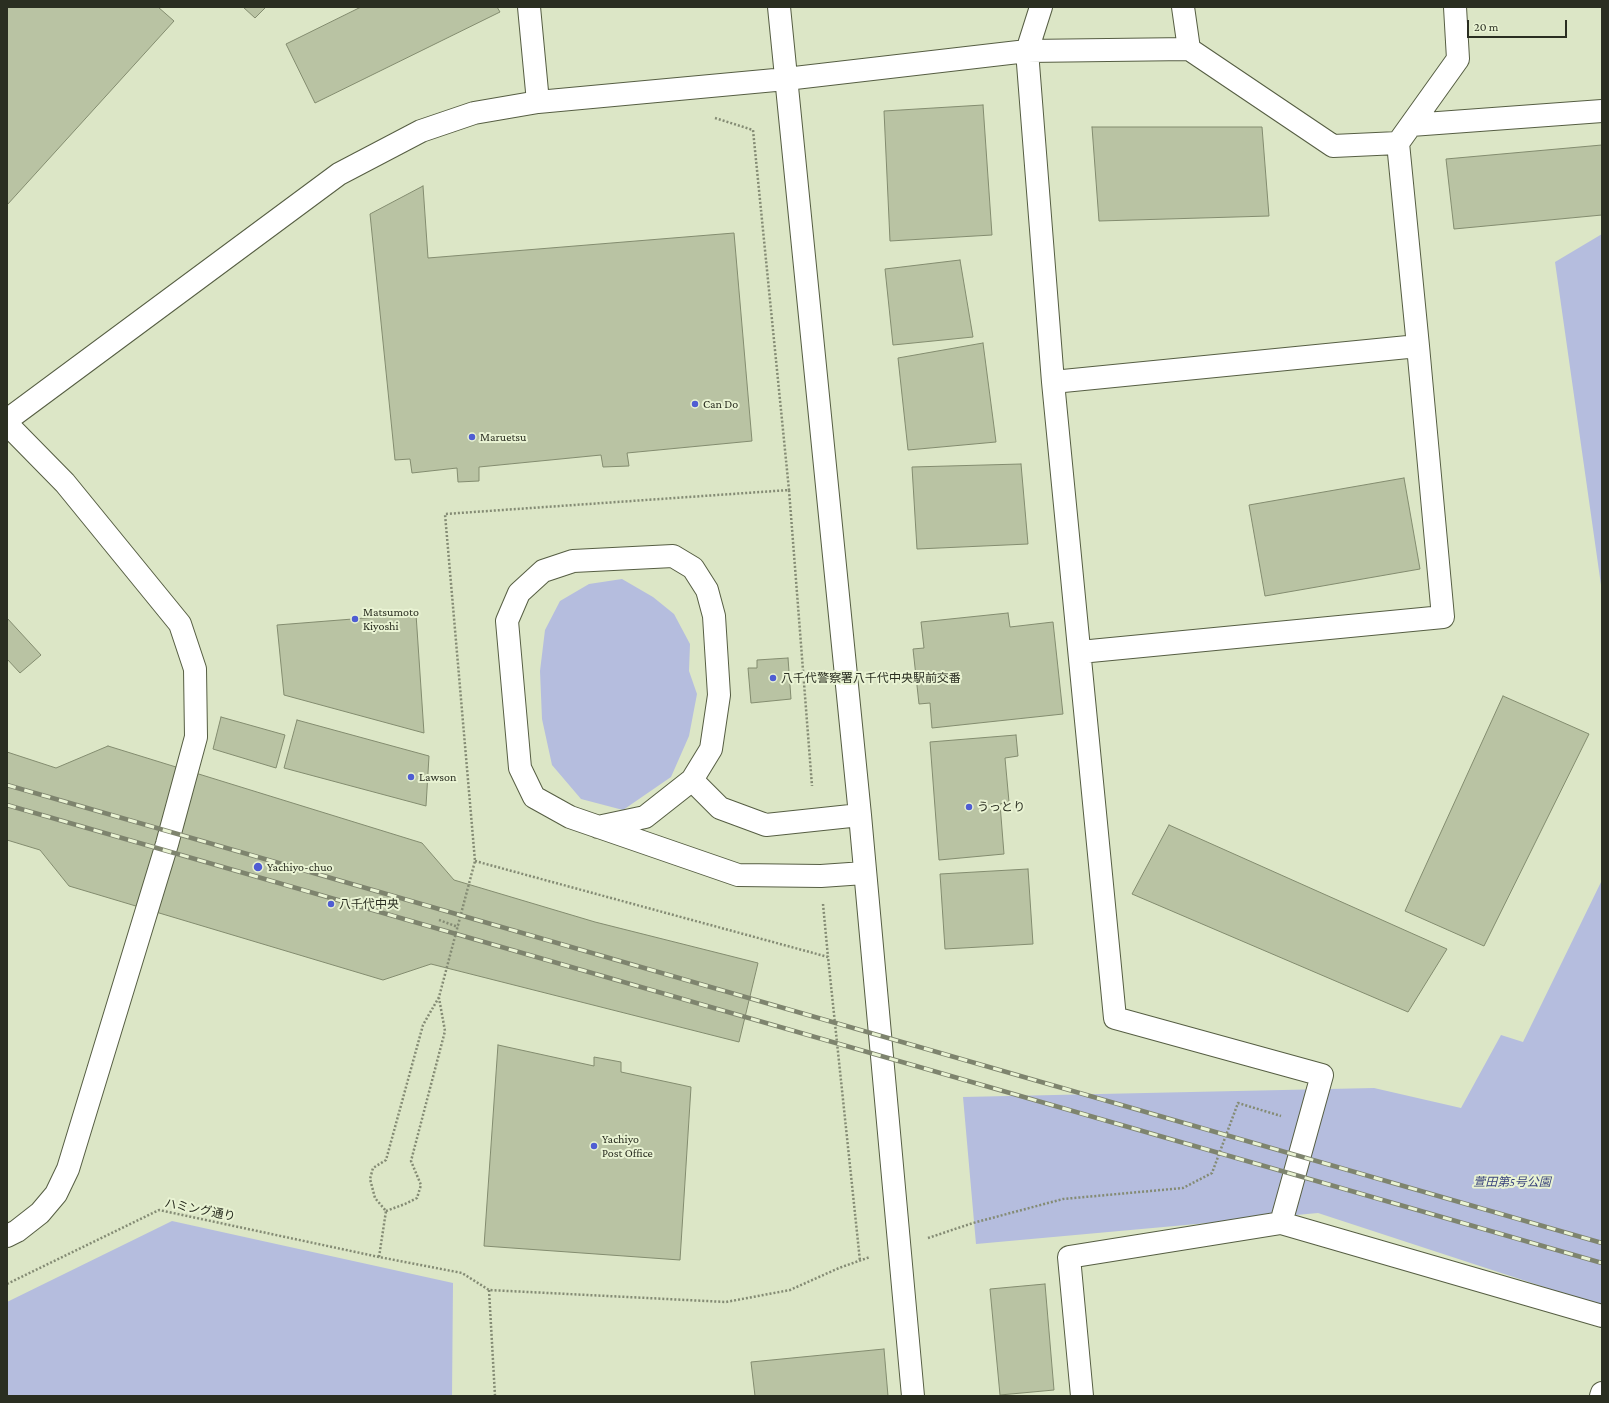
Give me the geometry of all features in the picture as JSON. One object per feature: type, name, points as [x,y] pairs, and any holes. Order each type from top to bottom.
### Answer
[{"type":"street","points":[[529,7],[538,102]]},
{"type":"street","points":[[779,7],[860,815],[864,873],[913,1396]]},
{"type":"street","points":[[1041,7],[1027,51],[1053,382],[1115,1018],[1322,1075],[1280,1223]]},
{"type":"street","points":[[1183,7],[1189,49]]},
{"type":"street","points":[[1080,652],[1443,617],[1398,143],[1458,59],[1455,7]]},
{"type":"street","points":[[7,420],[339,174],[422,131],[474,113],[538,102],[786,78],[1027,51],[1189,49],[1333,146],[1398,143]]},
{"type":"street","points":[[1411,125],[1602,111]]},
{"type":"street","points":[[1053,382],[1418,346]]},
{"type":"street","points":[[7,424],[65,483],[180,624],[195,669],[196,737],[167,844],[68,1169],[56,1194],[40,1213],[17,1231],[7,1236]]},
{"type":"street","points":[[597,827],[645,817],[692,780],[710,749],[719,695],[714,616],[707,590],[693,568],[673,556],[573,561],[543,571],[519,592],[507,621],[520,768],[534,797],[570,817],[597,827],[738,875],[821,876],[864,873]]},
{"type":"street","points":[[692,780],[720,808],[766,825],[860,815]]},
{"type":"street","points":[[1082,1396],[1069,1257],[1280,1223],[1602,1316]]},
{"type":"path","points":[[715,118],[753,130],[789,490],[812,786]]},
{"type":"path","points":[[386,1211],[374,1198],[370,1179],[373,1168],[386,1160],[423,1025],[439,997],[475,861],[445,514],[789,490]]},
{"type":"path","points":[[475,861],[828,957]]},
{"type":"path","points":[[823,898],[860,1260]]},
{"type":"path","points":[[439,920],[458,926]]},
{"type":"path","points":[[386,1211],[417,1198],[421,1185],[411,1161],[444,1031],[439,997]]},
{"type":"path","points":[[928,1238],[973,1223],[1063,1199],[1183,1188],[1212,1173],[1238,1103],[1308,1124]]},
{"type":"path","name":"ハミング通り","points":[[7,1284],[159,1210],[462,1273],[489,1290]]},
{"type":"path","points":[[380,1257],[386,1211]]},
{"type":"path","points":[[495,1396],[489,1290],[726,1302],[790,1290],[839,1268],[870,1257]]},
{"type":"green space","points":[[1602,234],[1602,592],[1555,262]]},
{"type":"green space","points":[[622,579],[653,597],[674,614],[690,644],[689,671],[697,694],[689,736],[671,777],[623,810],[581,799],[552,765],[542,719],[540,671],[545,630],[560,601],[589,584]]},
{"type":"green space","name":"萱田第5号公園","points":[[1602,880],[1602,1306],[1318,1213],[976,1244],[963,1097],[1374,1088],[1461,1108],[1501,1035],[1523,1042]]},
{"type":"green space","points":[[172,1221],[453,1283],[452,1396],[7,1396],[7,1302]]},
{"type":"building","points":[[7,7],[158,7],[174,21],[7,205]]},
{"type":"building","points":[[243,7],[266,7],[255,18]]},
{"type":"building","points":[[361,7],[497,7],[500,12],[315,103],[286,44]]},
{"type":"building","points":[[983,105],[992,235],[890,241],[884,111]]},
{"type":"building","points":[[1092,127],[1262,127],[1269,216],[1099,221]]},
{"type":"building","points":[[1602,145],[1602,215],[1454,229],[1446,159]]},
{"type":"building","points":[[423,186],[428,258],[734,233],[752,441],[627,453],[629,466],[603,467],[601,455],[479,467],[479,481],[458,482],[457,468],[412,473],[410,459],[395,460],[370,214]]},
{"type":"building","points":[[960,260],[973,337],[893,345],[885,269]]},
{"type":"building","points":[[983,343],[996,442],[908,450],[898,358]]},
{"type":"building","points":[[1021,464],[1028,544],[917,549],[912,467]]},
{"type":"building","points":[[1404,478],[1420,569],[1265,596],[1249,505]]},
{"type":"building","points":[[1008,613],[1010,627],[1053,622],[1063,714],[932,728],[930,703],[919,704],[913,649],[924,648],[921,622]]},
{"type":"building","points":[[416,614],[424,733],[284,695],[277,625]]},
{"type":"building","points":[[7,618],[41,655],[20,673],[7,659]]},
{"type":"building","points":[[788,658],[791,699],[751,703],[748,668],[757,668],[757,660]]},
{"type":"building","points":[[1503,696],[1589,734],[1484,946],[1405,911]]},
{"type":"building","points":[[221,717],[285,735],[276,768],[213,749]]},
{"type":"building","points":[[297,720],[429,756],[426,806],[284,768]]},
{"type":"building","points":[[1016,735],[1018,756],[1005,758],[1009,802],[1000,804],[1004,854],[939,860],[930,742]]},
{"type":"building","name":"八千代中央","points":[[108,746],[422,843],[454,880],[595,922],[758,963],[739,1042],[431,964],[383,980],[69,886],[40,850],[7,840],[7,752],[56,768]]},
{"type":"building","points":[[1169,825],[1447,949],[1408,1012],[1132,894]]},
{"type":"building","points":[[1028,869],[1033,944],[945,949],[940,874]]},
{"type":"building","points":[[498,1045],[594,1066],[594,1057],[621,1062],[621,1072],[691,1087],[680,1260],[484,1246]]},
{"type":"building","points":[[1045,1284],[1054,1390],[1000,1395],[990,1289]]},
{"type":"building","points":[[884,1349],[888,1396],[755,1396],[751,1362]]},
{"type":"railway","points":[[7,785],[1602,1243]]},
{"type":"railway","points":[[7,805],[1602,1263]]},
{"type":"place","name":"Can Do","points":[[695,404]]},
{"type":"place","name":"Maruetsu","points":[[472,437]]},
{"type":"place","name":"Matsumoto Kiyoshi","points":[[355,619]]},
{"type":"place","name":"八千代警察署八千代中央駅前交番","points":[[773,678]]},
{"type":"place","name":"Lawson","points":[[411,777]]},
{"type":"place","name":"うっとり","points":[[969,807]]},
{"type":"place","name":"Yachiyo-chuo","points":[[258,867]]},
{"type":"place","name":"八千代中央","points":[[331,904]]},
{"type":"place","name":"Yachiyo Post Office","points":[[594,1146]]}]
